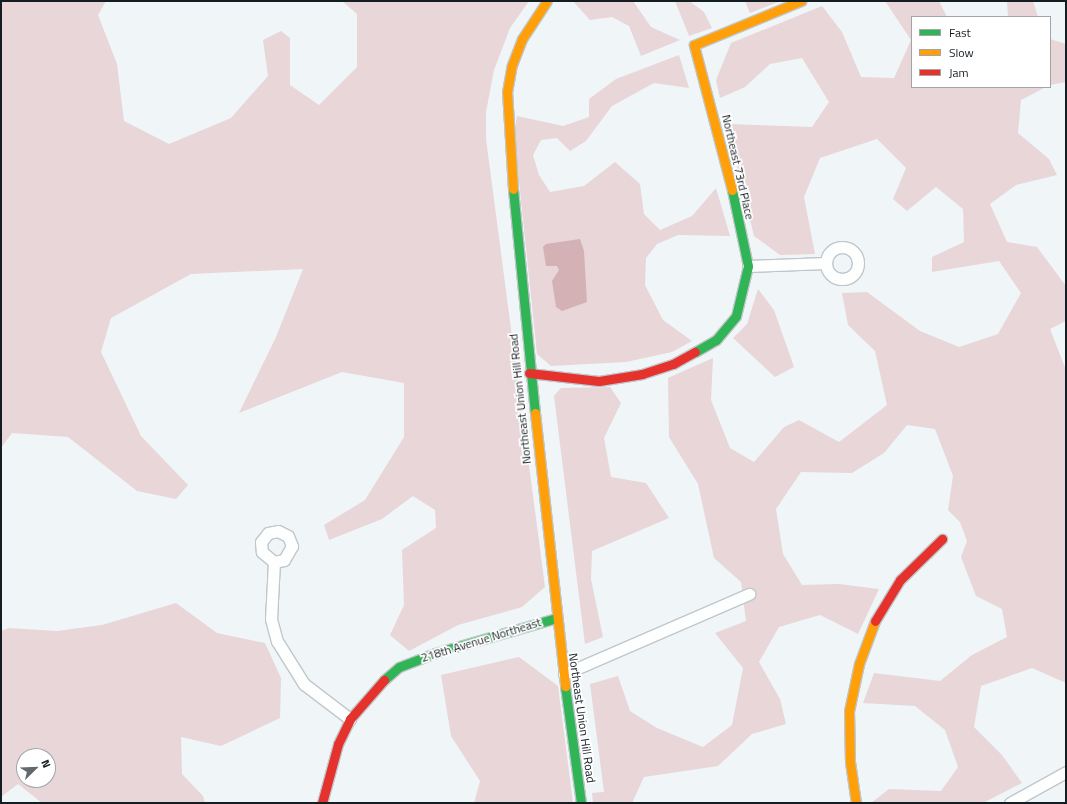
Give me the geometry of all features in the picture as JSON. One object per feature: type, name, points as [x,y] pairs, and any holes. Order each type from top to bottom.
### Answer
[{"type":"street","name":"Northeast Union Hill Road","points":[[547,1],[522,39],[507,92],[507,131],[529,373],[556,618],[581,803]]},
{"type":"street","name":"Northeast 73rd Place","points":[[529,373],[599,381],[642,374],[673,364],[716,340],[736,316],[743,296],[748,266],[730,177],[694,45],[801,1]]},
{"type":"street","points":[[748,266],[826,263]]},
{"type":"street","points":[[856,803],[850,762],[850,711],[859,664],[874,622],[900,580],[942,539]]},
{"type":"street","points":[[274,562],[271,619],[277,641],[304,684],[350,719]]},
{"type":"street","points":[[564,674],[749,594]]},
{"type":"street","name":"218th Avenue Northeast","points":[[322,803],[338,744],[350,719],[372,691],[399,668],[435,652],[556,618]]},
{"type":"street","points":[[1010,803],[1066,772]]},
{"type":"shaded area","points":[[1,1],[106,1],[98,15],[117,64],[124,121],[169,144],[231,118],[268,76],[263,40],[281,31],[290,38],[290,85],[319,105],[357,67],[357,14],[342,1],[529,1],[510,28],[494,70],[486,112],[486,139],[545,587],[522,607],[458,625],[409,651],[390,635],[404,605],[402,550],[436,528],[435,510],[413,496],[382,519],[329,540],[324,525],[365,500],[404,437],[404,383],[342,372],[239,413],[276,337],[303,269],[191,274],[111,318],[101,352],[141,436],[188,485],[176,499],[137,491],[68,437],[12,433],[1,448]]},
{"type":"shaded area","points":[[573,1],[633,1],[651,27],[680,40],[641,56],[629,26],[612,17],[590,20]]},
{"type":"shaded area","points":[[675,1],[689,1],[704,12],[712,28],[689,36]]},
{"type":"shaded area","points":[[745,1],[781,1],[750,13]]},
{"type":"shaded area","points":[[885,1],[939,1],[946,16],[911,16],[911,40]]},
{"type":"shaded area","points":[[1007,1],[1033,1],[1038,16],[1008,16]]},
{"type":"shaded area","points":[[822,6],[842,32],[861,77],[894,78],[911,40],[911,88],[1044,88],[1021,100],[1018,133],[1049,159],[1057,175],[1016,185],[990,204],[1007,242],[1037,247],[1066,286],[1066,321],[1050,329],[1066,370],[1066,683],[1032,668],[981,686],[974,727],[1002,755],[1022,783],[983,803],[871,803],[889,789],[941,791],[958,767],[945,730],[915,706],[863,703],[874,673],[940,681],[972,655],[1007,637],[1002,609],[976,596],[961,557],[967,541],[960,522],[948,510],[953,476],[935,429],[907,425],[884,453],[852,473],[801,472],[776,509],[783,554],[802,585],[839,584],[879,589],[858,634],[820,615],[779,627],[759,662],[780,699],[786,724],[752,734],[718,766],[644,777],[632,803],[593,803],[592,793],[604,792],[590,684],[618,676],[630,711],[657,728],[703,747],[732,725],[743,668],[715,633],[746,621],[741,582],[714,558],[698,484],[669,437],[668,378],[713,358],[711,400],[730,448],[754,462],[784,427],[799,420],[839,442],[887,405],[875,351],[848,325],[842,293],[867,292],[920,331],[959,347],[998,334],[1021,293],[999,261],[932,272],[932,257],[964,242],[963,209],[936,187],[907,211],[893,199],[906,168],[877,139],[820,158],[804,197],[815,254],[780,255],[754,236],[727,124],[812,127],[829,102],[802,58],[770,64],[745,87],[720,98],[716,80],[731,43]]},
{"type":"shaded area","points":[[1051,39],[1066,44],[1066,82],[1051,85]]},
{"type":"shaded area","points":[[679,55],[689,88],[654,83],[612,106],[586,141],[570,151],[557,138],[541,140],[533,155],[539,175],[550,192],[584,186],[615,162],[640,184],[644,214],[660,230],[692,216],[716,188],[730,236],[678,235],[657,244],[646,258],[645,285],[663,320],[692,341],[672,352],[626,362],[551,366],[537,354],[514,133],[517,116],[563,126],[589,117],[589,99],[616,79]]},
{"type":"shaded area","points":[[580,239],[584,251],[587,302],[562,311],[556,307],[552,281],[559,270],[557,266],[546,266],[543,247],[546,244]]},
{"type":"shaded area","points":[[758,289],[774,310],[794,367],[775,377],[733,338],[747,324]]},
{"type":"shaded area","points":[[610,387],[621,403],[604,438],[611,477],[646,483],[669,518],[592,551],[591,579],[603,637],[585,644],[554,396],[561,388]]},
{"type":"shaded area","points":[[176,603],[217,633],[265,643],[281,678],[280,718],[221,746],[181,737],[182,774],[203,796],[205,803],[42,803],[23,788],[56,788],[56,748],[16,748],[16,786],[1,797],[1,631],[9,628],[57,631],[102,625]]},
{"type":"shaded area","points":[[519,657],[558,686],[573,803],[474,803],[480,781],[451,736],[441,675]]},
{"type":"traffic: fast","points":[[513,189],[535,413]]},
{"type":"traffic: fast","points":[[695,352],[716,340],[736,316],[748,266],[732,190]]},
{"type":"traffic: fast","points":[[384,680],[399,667],[435,653],[556,618]]},
{"type":"traffic: fast","points":[[565,686],[581,803]]},
{"type":"traffic: slow","points":[[513,189],[507,92],[512,65],[522,39],[547,1]]},
{"type":"traffic: slow","points":[[732,190],[694,45],[801,1]]},
{"type":"traffic: slow","points":[[535,413],[565,686]]},
{"type":"traffic: slow","points":[[856,803],[850,762],[849,711],[859,664],[875,621]]},
{"type":"traffic: jam","points":[[529,373],[599,381],[642,374],[673,364],[695,352]]},
{"type":"traffic: jam","points":[[875,621],[900,580],[942,539]]},
{"type":"traffic: jam","points":[[322,803],[338,744],[350,719],[384,680]]}]
